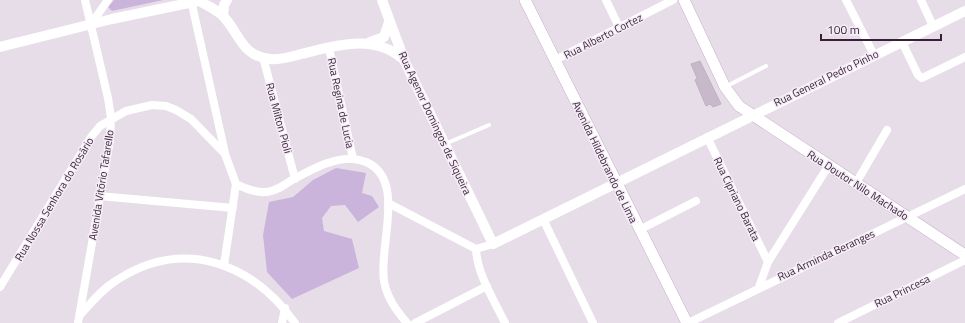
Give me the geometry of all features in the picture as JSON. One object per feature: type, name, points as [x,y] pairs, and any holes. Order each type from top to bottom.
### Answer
[{"type":"main road","name":"Avenida Hildebrando de Lima","points":[[525,0],[639,230],[687,323]]},
{"type":"main road","name":"Rua Doutor Nilo Machado","points":[[684,0],[725,87],[739,106],[965,255]]},
{"type":"street","name":"Avenida Vitório Tafarello","points":[[79,319],[99,196],[110,140],[111,118],[85,0]]},
{"type":"street","points":[[91,24],[108,0]]},
{"type":"street","points":[[223,16],[224,5],[227,0]]},
{"type":"street","name":"Rua Agenor Domingos de Siqueira","points":[[382,0],[389,22],[406,62],[493,244]]},
{"type":"street","points":[[606,0],[619,27]]},
{"type":"street","name":"Rua Alberto Cortez","points":[[555,60],[673,0]]},
{"type":"street","points":[[846,0],[874,55]]},
{"type":"street","points":[[921,0],[933,26]]},
{"type":"street","points":[[196,1],[225,154]]},
{"type":"street","points":[[0,47],[91,24],[196,1],[223,16],[242,44],[256,55],[278,59],[329,48],[367,43],[384,37],[389,22]]},
{"type":"street","name":"Rua General Pedro Pinho","points":[[493,244],[707,136],[965,11]]},
{"type":"street","points":[[902,42],[918,75],[922,78],[965,57]]},
{"type":"street","points":[[367,43],[393,51],[406,62]]},
{"type":"street","name":"Rua Regina de Lucia","points":[[329,48],[353,159]]},
{"type":"street","name":"Rua Milton Pioli","points":[[263,57],[295,179]]},
{"type":"street","name":"Rua Nossa Senhora do Rosário","points":[[0,287],[91,137],[100,126],[111,118],[140,106],[166,106],[176,110],[191,119],[225,154],[236,184]]},
{"type":"street","points":[[856,183],[886,130]]},
{"type":"street","name":"Rua Cipriano Barata","points":[[707,136],[768,262]]},
{"type":"street","points":[[224,265],[236,184],[264,192],[276,189],[324,164],[340,159],[353,159],[373,165],[381,173],[385,183],[388,203],[384,280],[391,301],[407,323]]},
{"type":"street","points":[[759,288],[768,262],[829,165]]},
{"type":"street","name":"Rua Arminda Beranges","points":[[687,323],[965,188]]},
{"type":"street","points":[[99,196],[233,208]]},
{"type":"street","points":[[639,230],[696,201]]},
{"type":"street","points":[[388,203],[476,249],[493,244]]},
{"type":"street","points":[[543,219],[593,323]]},
{"type":"street","points":[[476,249],[476,258],[505,323]]},
{"type":"street","points":[[75,323],[102,291],[116,280],[145,266],[175,259],[191,259],[224,265],[255,282],[271,293],[285,308],[295,323]]},
{"type":"street","name":"Rua Princesa","points":[[838,323],[965,260]]},
{"type":"street","points":[[415,323],[488,286]]},
{"type":"street","points":[[282,323],[285,308]]},
{"type":"lane","points":[[725,87],[766,66]]},
{"type":"lane","points":[[444,144],[489,126]]},
{"type":"shaded area","points":[[114,0],[163,0],[112,11],[108,7]]},
{"type":"shaded area","points":[[336,168],[366,173],[362,193],[372,196],[379,207],[358,222],[345,205],[331,206],[322,218],[324,231],[352,239],[359,268],[292,299],[267,272],[263,235],[269,202],[293,197],[313,180]]},
{"type":"building","points":[[700,61],[721,104],[713,107],[710,104],[706,106],[695,80],[697,78],[691,64]]}]
